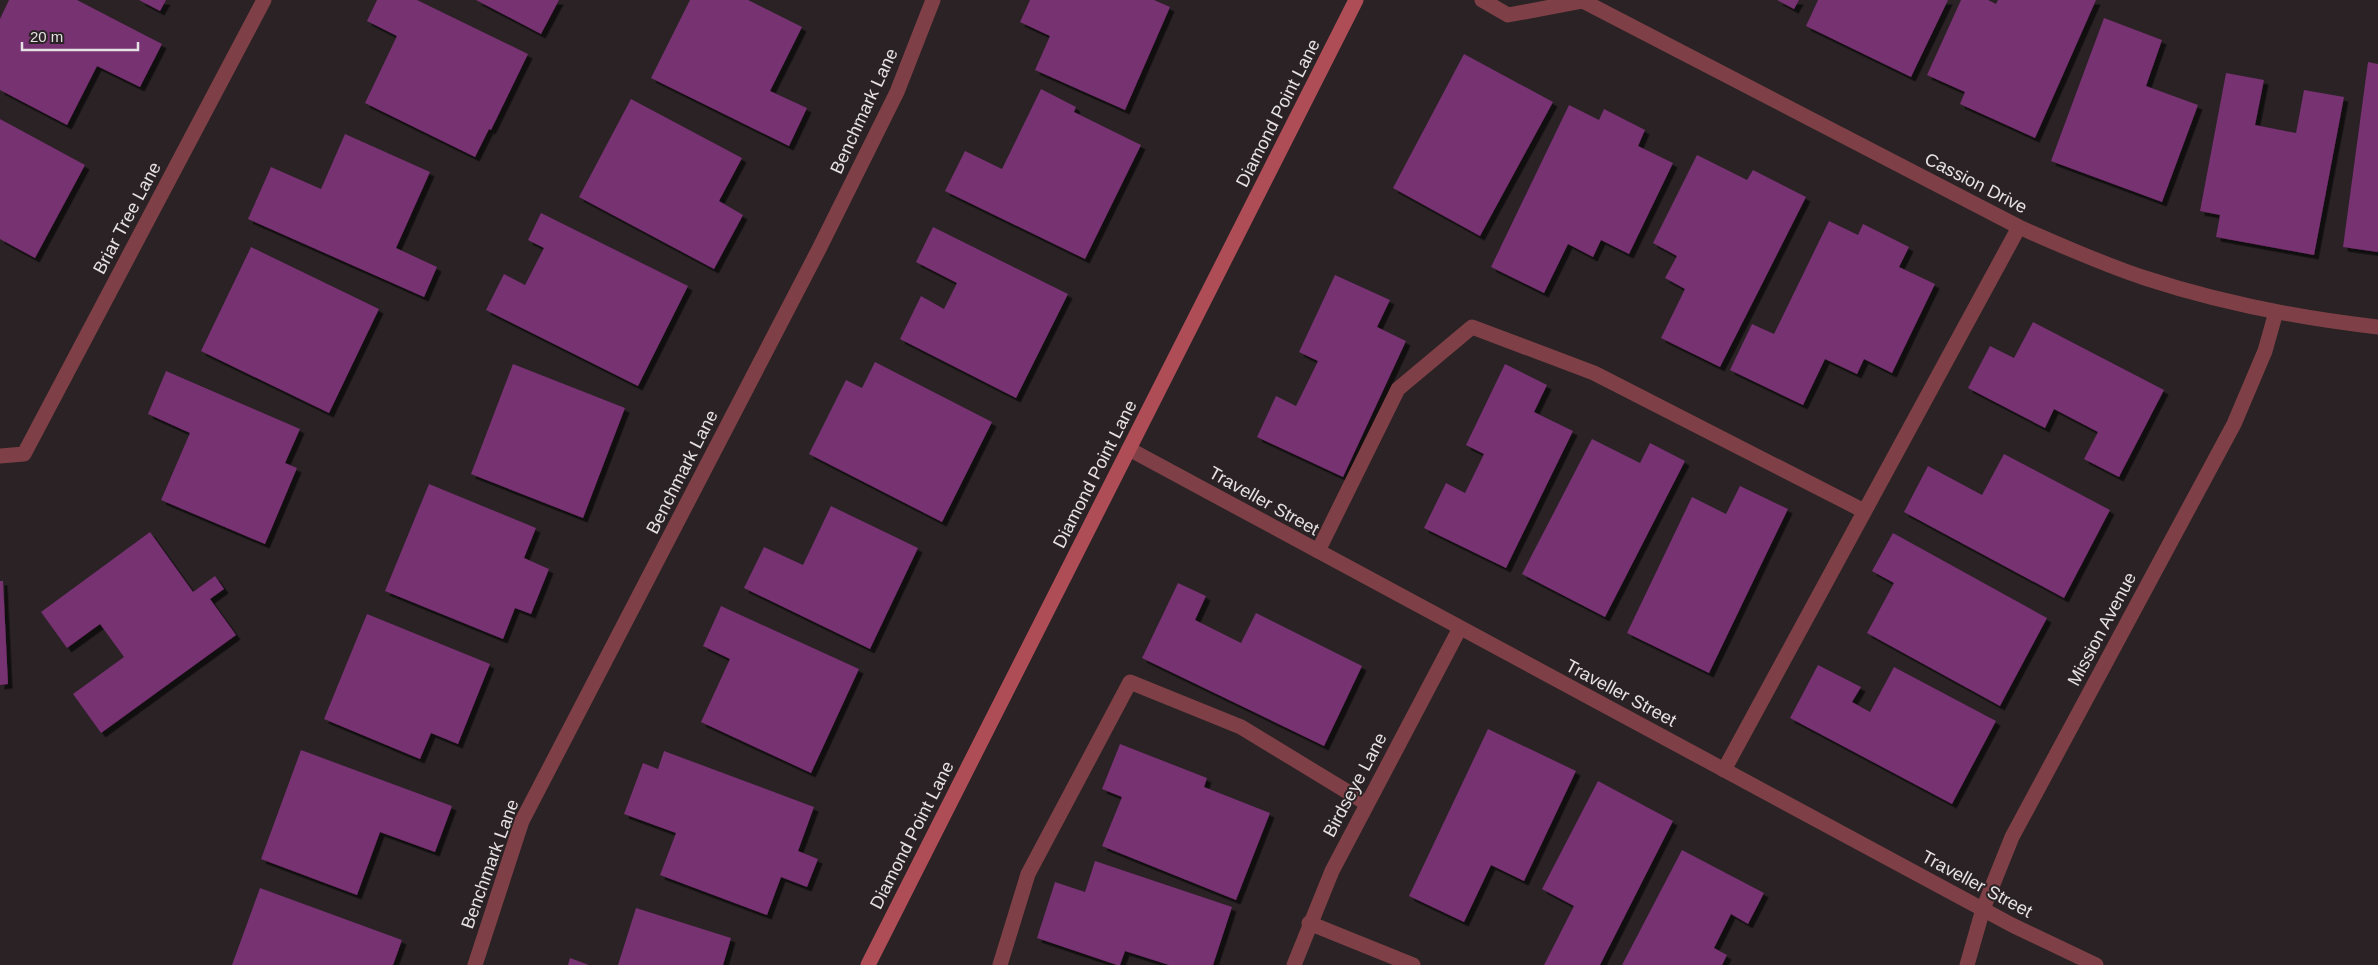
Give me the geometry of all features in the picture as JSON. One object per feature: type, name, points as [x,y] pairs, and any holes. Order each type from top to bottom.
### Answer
[{"type":"street","name":"Briar Tree Lane","points":[[0,456],[24,454],[264,0]]},
{"type":"street","name":"Benchmark Lane","points":[[475,965],[522,821],[827,232],[897,92],[933,0]]},
{"type":"street","name":"Diamond Point Lane","points":[[868,965],[1356,0]]},
{"type":"street","name":"Cassion Drive","points":[[1482,0],[1508,15],[1583,0],[2018,227],[2081,254],[2144,278],[2210,297],[2276,312],[2378,327]]},
{"type":"street","points":[[1724,770],[2018,227]]},
{"type":"street","name":"Mission Avenue","points":[[1967,965],[1983,909],[2029,803],[2234,424],[2261,360],[2276,312]]},
{"type":"street","points":[[1318,552],[1398,389],[1472,327],[1594,373],[1864,511]]},
{"type":"street","name":"Traveller Street","points":[[1129,449],[1983,909],[2096,965]]},
{"type":"street","name":"Birdseye Lane","points":[[1294,965],[1332,871],[1366,803],[1460,628]]},
{"type":"street","points":[[1000,965],[1028,874],[1130,682],[1242,727],[1366,803]]},
{"type":"street","points":[[1309,924],[1413,965]]},
{"type":"building","points":[[9,0],[77,0],[162,44],[140,87],[97,66],[67,125],[0,90],[0,19]]},
{"type":"building","points":[[139,0],[166,0],[160,11]]},
{"type":"building","points":[[377,0],[417,0],[528,54],[491,130],[489,129],[475,157],[365,103],[397,36],[367,21]]},
{"type":"building","points":[[476,0],[559,0],[541,34]]},
{"type":"building","points":[[690,0],[748,0],[802,27],[770,91],[807,108],[789,146],[651,78]]},
{"type":"building","points":[[1030,0],[1154,0],[1170,7],[1125,110],[1035,70],[1050,36],[1020,22]]},
{"type":"building","points":[[1777,0],[1799,0],[1794,9]]},
{"type":"building","points":[[1818,0],[1948,0],[1911,77],[1806,26]]},
{"type":"building","points":[[1961,0],[1988,0],[1996,4],[1998,0],[2096,0],[2035,138],[1960,104],[1965,92],[1927,75]]},
{"type":"building","points":[[2104,18],[2162,40],[2146,86],[2198,105],[2162,202],[2051,161]]},
{"type":"building","points":[[1464,54],[1553,102],[1480,236],[1393,188]]},
{"type":"building","points":[[2368,62],[2378,64],[2378,252],[2343,247]]},
{"type":"building","points":[[2226,73],[2264,80],[2255,125],[2296,133],[2304,90],[2344,97],[2314,255],[2216,237],[2220,215],[2200,211]]},
{"type":"building","points":[[1041,89],[1076,107],[1074,112],[1141,145],[1085,259],[945,191],[965,151],[1002,169]]},
{"type":"building","points":[[631,99],[742,158],[719,201],[743,215],[714,269],[579,197]]},
{"type":"building","points":[[1569,105],[1599,120],[1604,109],[1645,130],[1638,146],[1673,163],[1629,254],[1601,240],[1593,257],[1568,244],[1544,293],[1491,267]]},
{"type":"building","points":[[0,119],[85,165],[35,258],[0,239]]},
{"type":"building","points":[[345,134],[430,172],[396,248],[437,267],[424,297],[248,219],[271,167],[321,189]]},
{"type":"building","points":[[1697,155],[1747,180],[1753,170],[1806,197],[1720,367],[1661,338],[1685,289],[1665,278],[1677,256],[1653,243]]},
{"type":"building","points":[[541,213],[688,286],[638,386],[486,310],[504,274],[525,285],[544,248],[528,240]]},
{"type":"building","points":[[1829,221],[1858,235],[1863,224],[1909,247],[1899,267],[1935,284],[1892,373],[1864,359],[1857,374],[1825,359],[1803,405],[1730,370],[1752,324],[1774,334]]},
{"type":"building","points":[[933,227],[1068,294],[1016,398],[900,339],[921,296],[944,309],[957,283],[916,262]]},
{"type":"building","points":[[251,247],[379,309],[329,413],[201,351]]},
{"type":"building","points":[[1335,275],[1390,300],[1377,327],[1406,341],[1343,477],[1257,437],[1276,396],[1296,406],[1318,361],[1299,352]]},
{"type":"building","points":[[2033,322],[2164,390],[2119,477],[2084,459],[2098,432],[2054,409],[2045,428],[1968,388],[1990,346],[2014,358]]},
{"type":"building","points":[[875,362],[992,422],[942,522],[809,454],[846,380],[862,388]]},
{"type":"building","points":[[513,364],[625,408],[583,518],[471,474]]},
{"type":"building","points":[[1505,364],[1547,385],[1534,412],[1573,431],[1506,568],[1424,528],[1446,483],[1465,493],[1484,454],[1466,445]]},
{"type":"building","points":[[166,371],[300,429],[285,463],[297,468],[265,544],[161,500],[190,433],[148,414]]},
{"type":"building","points":[[1592,439],[1640,463],[1650,443],[1685,461],[1605,617],[1522,574]]},
{"type":"building","points":[[2004,454],[2110,510],[2064,598],[1904,512],[1928,466],[1982,495]]},
{"type":"building","points":[[429,484],[536,528],[524,558],[549,569],[531,614],[515,608],[503,639],[385,591]]},
{"type":"building","points":[[1740,486],[1788,509],[1709,673],[1627,633],[1692,497],[1726,514]]},
{"type":"building","points":[[831,506],[918,548],[870,649],[744,588],[764,547],[803,565]]},
{"type":"building","points":[[150,532],[193,592],[215,576],[224,589],[210,599],[236,635],[101,733],[73,694],[124,657],[100,624],[67,648],[41,612]]},
{"type":"building","points":[[1893,533],[2047,618],[2000,706],[1867,633],[1894,583],[1872,571]]},
{"type":"building","points":[[0,581],[3,581],[8,684],[0,685]]},
{"type":"building","points":[[1178,583],[1206,596],[1195,620],[1241,643],[1256,613],[1362,666],[1324,746],[1142,658]]},
{"type":"building","points":[[721,606],[859,669],[811,773],[701,722],[730,659],[703,646]]},
{"type":"building","points":[[367,614],[490,664],[458,744],[431,733],[420,759],[324,719]]},
{"type":"building","points":[[1818,665],[1861,687],[1852,702],[1870,712],[1894,667],[1996,721],[1952,804],[1790,718]]},
{"type":"building","points":[[1488,729],[1576,771],[1524,881],[1491,865],[1464,922],[1409,896]]},
{"type":"building","points":[[1120,744],[1207,778],[1204,787],[1270,813],[1236,900],[1102,846],[1122,797],[1102,789]]},
{"type":"building","points":[[301,750],[452,806],[435,852],[380,832],[357,895],[261,859]]},
{"type":"building","points":[[664,751],[814,807],[798,851],[818,859],[807,887],[781,877],[767,915],[660,875],[676,833],[624,814],[643,763],[658,769]]},
{"type":"building","points":[[1598,781],[1673,821],[1600,965],[1544,965],[1574,906],[1542,889]]},
{"type":"building","points":[[1682,850],[1764,893],[1748,924],[1731,914],[1714,948],[1727,955],[1722,965],[1622,965]]},
{"type":"building","points":[[1095,861],[1232,907],[1213,965],[1169,965],[1125,951],[1120,965],[1117,965],[1037,938],[1055,882],[1085,892]]},
{"type":"building","points":[[260,888],[402,940],[393,965],[232,965]]},
{"type":"building","points":[[636,908],[731,938],[723,965],[618,965]]},
{"type":"building","points":[[570,958],[589,965],[568,965]]}]
